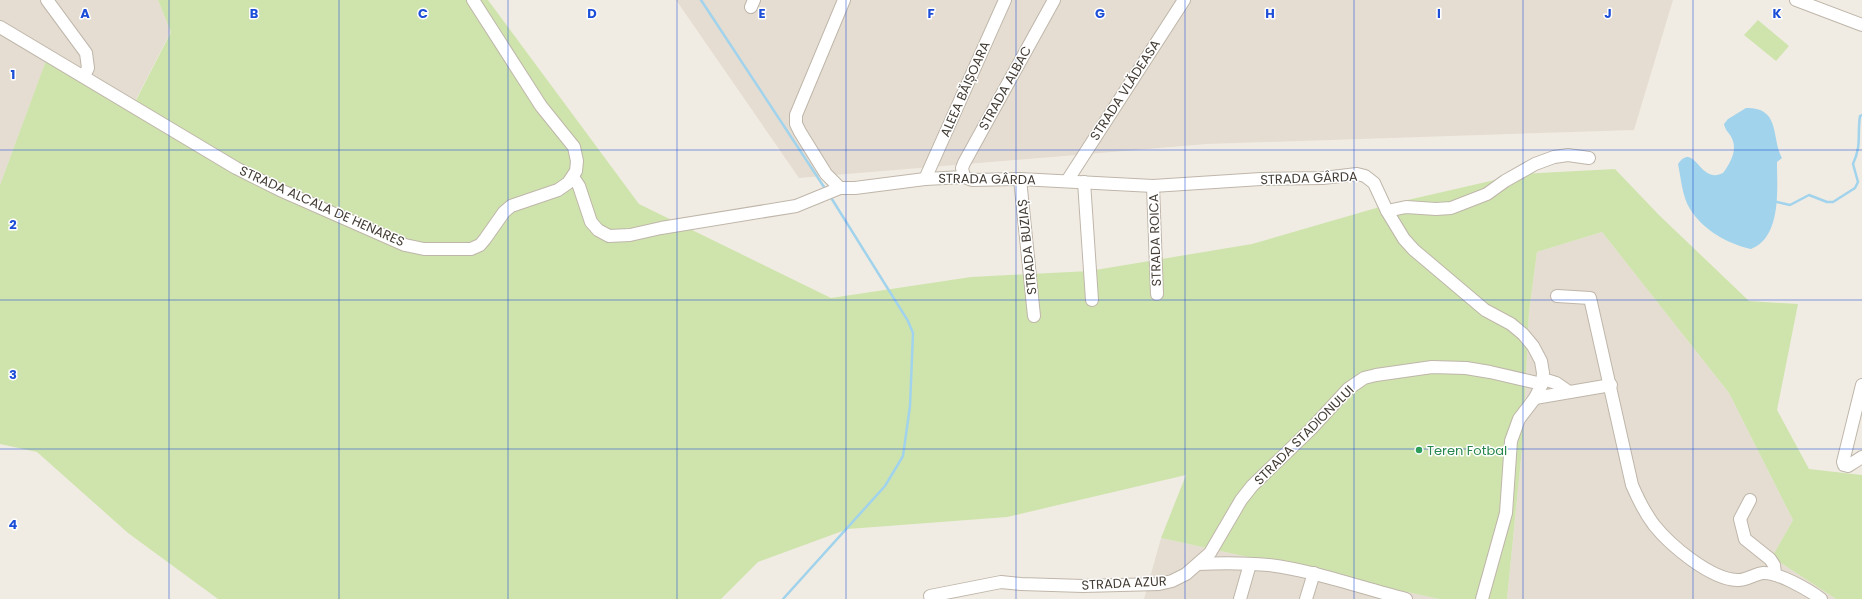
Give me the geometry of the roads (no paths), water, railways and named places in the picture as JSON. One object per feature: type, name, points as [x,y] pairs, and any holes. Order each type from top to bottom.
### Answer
[{"type":"street","points":[[47,0],[86,53],[88,68],[84,76]]},
{"type":"street","points":[[473,0],[541,106],[574,147],[577,161],[576,171],[573,177]]},
{"type":"street","points":[[838,190],[826,174],[800,132],[796,124],[796,115],[844,0]]},
{"type":"street","name":"ALEEA BĂIȘOARA","points":[[925,179],[1005,0]]},
{"type":"street","name":"STRADA ALBAC","points":[[964,177],[962,168],[964,163],[1054,0]]},
{"type":"street","name":"STRADA VLĂDEASA","points":[[1067,181],[1184,0]]},
{"type":"street","points":[[1796,0],[1862,25]]},
{"type":"street","name":"STRADA ALCALA DE HENARES","points":[[0,27],[236,168],[280,190],[405,245],[424,249],[471,249],[480,245],[504,212],[511,206],[558,190],[573,177]]},
{"type":"street","points":[[1387,211],[1406,207],[1436,209],[1451,208],[1487,194],[1505,181],[1535,164],[1554,157],[1568,155],[1589,158]]},
{"type":"street","name":"STRADA GÂRDA","points":[[573,177],[579,186],[591,222],[598,230],[609,236],[630,235],[661,228],[796,206],[838,190],[925,179],[964,177],[978,181],[1020,179],[1153,186],[1323,178],[1357,174],[1365,176],[1374,183],[1387,211],[1404,239],[1414,250],[1485,310],[1511,324],[1523,334],[1533,346],[1541,361],[1543,381]]},
{"type":"street","name":"STRADA BUZIAȘ","points":[[1020,179],[1034,316]]},
{"type":"street","points":[[1084,182],[1092,300]]},
{"type":"street","name":"STRADA ROICA","points":[[1153,186],[1157,294]]},
{"type":"street","points":[[1557,296],[1590,298],[1632,485],[1642,507],[1664,536],[1698,564],[1729,579],[1739,580],[1761,573],[1775,574],[1814,593],[1821,599]]},
{"type":"street","name":"STRADA STADIONULUI","points":[[1198,564],[1210,553],[1241,500],[1252,486],[1348,389],[1360,380],[1376,375],[1432,367],[1466,368],[1556,383],[1569,392]]},
{"type":"street","points":[[1482,599],[1506,513],[1511,441],[1519,419],[1535,398],[1543,381]]},
{"type":"street","points":[[1862,384],[1843,462],[1844,465],[1848,466],[1862,457]]},
{"type":"street","points":[[1535,398],[1610,385]]},
{"type":"street","points":[[1750,500],[1740,519],[1745,539],[1770,559],[1774,565],[1775,574]]},
{"type":"street","points":[[1198,564],[1250,564],[1270,566],[1314,574],[1364,594],[1406,599]]},
{"type":"street","name":"STRADA AZUR","points":[[930,596],[1000,582],[1083,586],[1159,584],[1179,577],[1198,564]]},
{"type":"street","points":[[1240,599],[1250,564]]},
{"type":"street","points":[[1306,599],[1314,574]]},
{"type":"water","points":[[1746,108],[1757,109],[1765,113],[1770,118],[1782,158],[1777,162],[1777,198],[1773,223],[1768,234],[1761,243],[1751,249],[1725,240],[1709,230],[1695,217],[1685,198],[1678,164],[1687,157],[1695,161],[1708,173],[1715,175],[1723,173],[1731,160],[1734,150],[1733,140],[1724,124],[1728,119]]},
{"type":"waterway","points":[[701,0],[826,190]]},
{"type":"waterway","points":[[1777,202],[1790,205],[1809,195],[1827,202],[1833,202],[1855,188],[1858,182],[1853,164],[1858,145],[1860,116],[1862,115]]},
{"type":"waterway","points":[[783,599],[885,486],[903,456],[910,406],[913,333],[908,321],[830,196]]},
{"type":"place","name":"Teren Fotbal","points":[[1419,450]]}]
